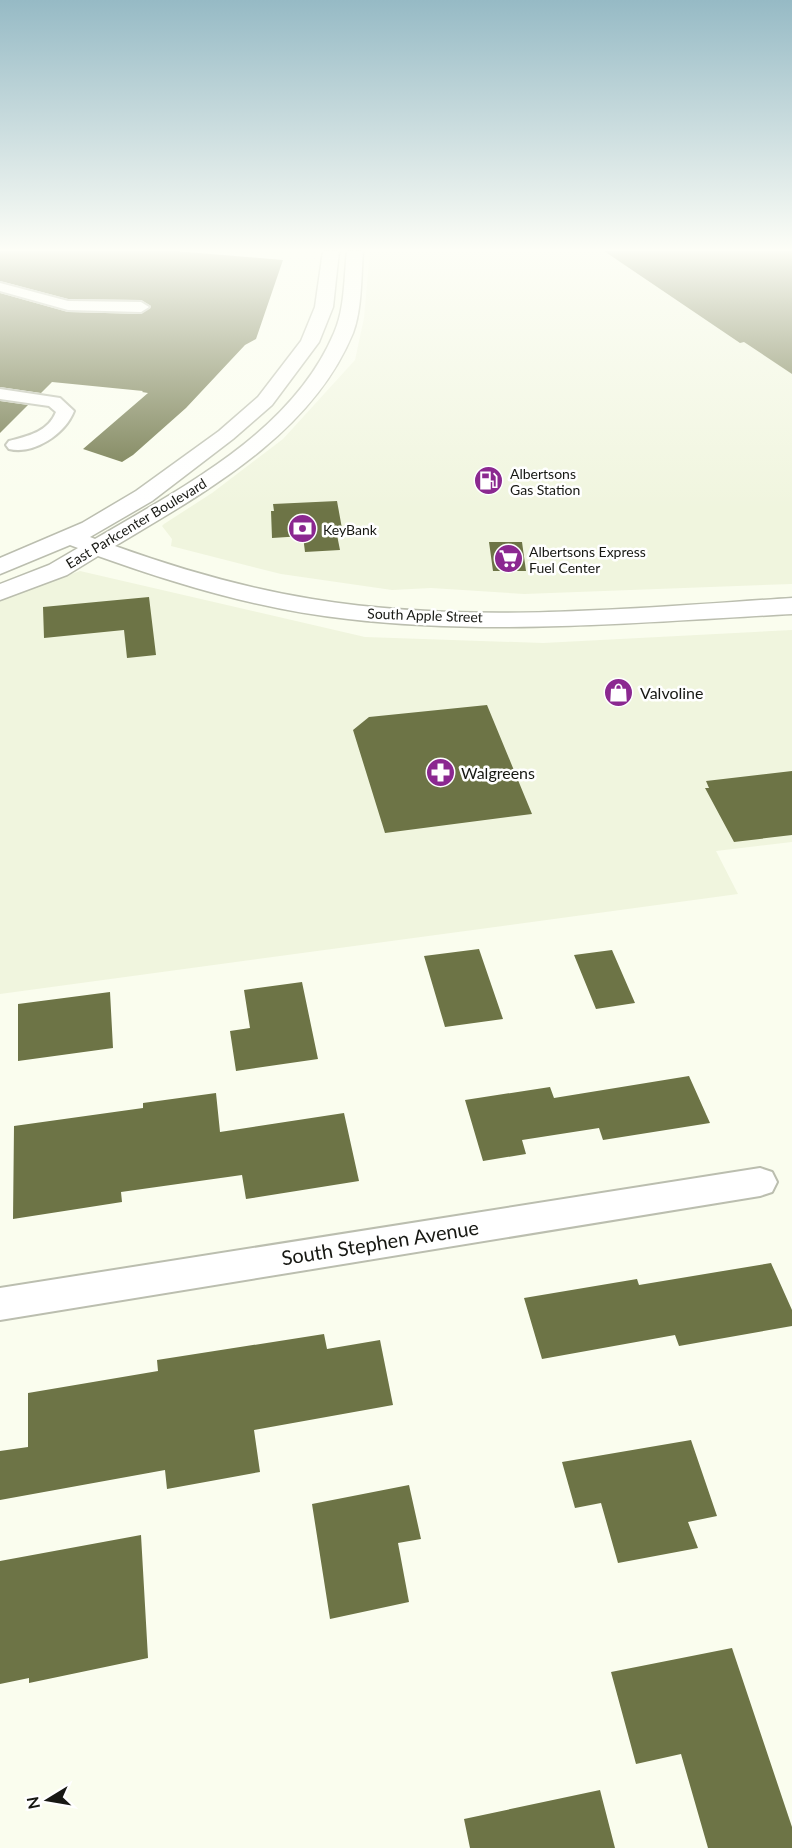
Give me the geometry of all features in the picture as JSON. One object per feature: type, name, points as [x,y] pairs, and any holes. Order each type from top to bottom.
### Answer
[{"type":"main road","name":"East Parkcenter Boulevard","points":[[0,567],[69,537],[144,496],[226,435],[265,401],[312,337]]},
{"type":"main road","name":"East Parkcenter Boulevard","points":[[0,593],[58,570],[200,486],[278,426],[311,390],[341,337]]},
{"type":"main road","name":"South Apple Street","points":[[69,537],[155,569],[248,594],[346,612],[452,617],[532,617],[792,606]]},
{"type":"street","points":[[0,394],[54,402],[65,411],[62,422],[48,436],[15,445]]},
{"type":"street","name":"South Stephen Avenue","points":[[0,1304],[760,1182]]},
{"type":"shaded area","points":[[360,337],[792,337],[792,584],[524,594],[431,588],[392,590],[281,574],[171,546],[172,539],[162,526],[212,493],[283,439],[355,360]]},
{"type":"shaded area","points":[[80,571],[365,637],[543,643],[792,630],[792,842],[716,851],[738,894],[0,994],[0,599]]},
{"type":"building","points":[[0,337],[257,337],[245,345],[186,408],[122,462],[83,449],[148,393],[52,382],[41,393],[0,387]]},
{"type":"building","points":[[731,337],[792,337],[792,374],[744,342],[740,343]]},
{"type":"building","points":[[0,401],[28,405],[0,433]]},
{"type":"building","name":"KeyBank","points":[[337,501],[343,534],[337,535],[340,550],[305,552],[303,536],[272,538],[273,504]]},
{"type":"building","points":[[489,542],[522,542],[526,571],[493,571]]},
{"type":"building","points":[[149,597],[156,655],[127,658],[124,630],[44,638],[43,607]]},
{"type":"building","name":"Walgreens","points":[[487,705],[532,814],[385,833],[353,730],[369,717]]},
{"type":"building","points":[[792,771],[792,835],[734,842],[705,788],[709,788],[706,781]]},
{"type":"building","points":[[479,949],[503,1019],[445,1027],[424,956]]},
{"type":"building","points":[[612,950],[635,1003],[596,1009],[574,955]]},
{"type":"building","points":[[302,982],[318,1059],[236,1071],[230,1031],[250,1028],[244,990]]},
{"type":"building","points":[[110,992],[113,1048],[18,1061],[18,1004]]},
{"type":"building","points":[[689,1076],[710,1123],[603,1140],[599,1128],[522,1140],[526,1154],[483,1161],[465,1100],[550,1087],[554,1098]]},
{"type":"building","points":[[216,1093],[220,1132],[344,1113],[359,1181],[246,1199],[242,1175],[121,1192],[122,1202],[13,1219],[14,1126],[143,1108],[143,1103]]},
{"type":"building","points":[[771,1263],[792,1310],[792,1326],[679,1346],[675,1335],[542,1359],[524,1298],[637,1279],[639,1285]]},
{"type":"building","points":[[324,1334],[327,1349],[380,1340],[393,1405],[254,1430],[260,1472],[167,1489],[165,1470],[0,1500],[0,1451],[28,1447],[28,1393],[158,1371],[157,1360]]},
{"type":"building","points":[[691,1440],[717,1516],[688,1522],[698,1548],[618,1563],[601,1503],[575,1508],[562,1462]]},
{"type":"building","points":[[409,1485],[421,1539],[398,1543],[409,1602],[330,1619],[312,1504]]},
{"type":"building","points":[[141,1535],[148,1658],[29,1683],[29,1678],[0,1684],[0,1561]]},
{"type":"building","points":[[732,1648],[792,1827],[792,1848],[708,1848],[681,1754],[636,1764],[611,1672]]},
{"type":"building","points":[[600,1790],[615,1848],[470,1848],[464,1819]]},
{"type":"place","name":"Albertsons Gas Station","points":[[489,481]]},
{"type":"place","name":"KeyBank","points":[[302,529]]},
{"type":"place","name":"Albertsons Express Fuel Center","points":[[508,559]]},
{"type":"place","name":"Valvoline","points":[[619,692]]},
{"type":"place","name":"Walgreens","points":[[440,772]]}]
